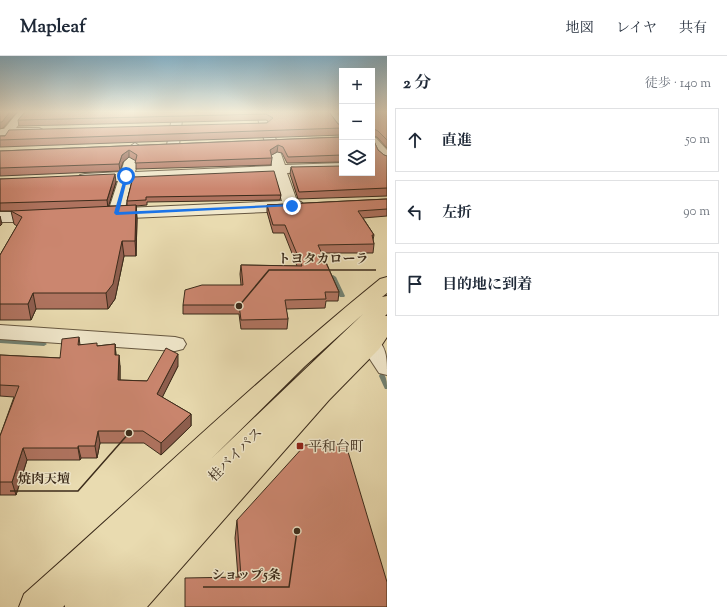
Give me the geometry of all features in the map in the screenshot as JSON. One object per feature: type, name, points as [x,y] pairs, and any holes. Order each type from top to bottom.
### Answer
[{"type":"highway","points":[[38,607],[96,554],[280,376],[387,283]]},
{"type":"highway","name":"桂バイパス","points":[[83,607],[387,302]]},
{"type":"highway","points":[[123,607],[320,394],[379,333]]},
{"type":"street","points":[[173,145],[176,138]]},
{"type":"street","points":[[273,138],[292,206]]},
{"type":"street","points":[[372,140],[384,163]]},
{"type":"street","points":[[256,142],[275,141]]},
{"type":"street","points":[[119,147],[188,145]]},
{"type":"street","points":[[116,213],[135,147]]},
{"type":"street","points":[[71,178],[339,167]]},
{"type":"street","points":[[93,214],[307,205]]},
{"type":"street","points":[[0,217],[21,218],[61,216]]},
{"type":"street","points":[[0,332],[175,344]]},
{"type":"street","points":[[379,333],[387,367]]},
{"type":"building","points":[[0,138],[65,138],[0,140]]},
{"type":"building","points":[[339,138],[339,155],[288,157],[283,147],[278,145],[270,150],[272,158],[135,163],[137,155],[129,150],[122,155],[119,164],[0,168],[0,151]]},
{"type":"building","points":[[375,143],[378,150],[387,156],[387,188],[299,192],[291,167],[339,166],[339,176],[375,176]]},
{"type":"building","points":[[274,171],[281,195],[146,197],[146,200],[127,201],[133,177]]},
{"type":"building","points":[[115,174],[107,200],[0,203],[0,179]]},
{"type":"building","points":[[387,199],[387,209],[358,211],[374,235],[372,235],[374,244],[318,245],[339,292],[325,292],[326,299],[285,300],[288,319],[241,320],[239,305],[183,305],[185,290],[202,285],[243,285],[241,265],[302,266],[285,225],[273,225],[267,205]]},
{"type":"building","points":[[136,205],[135,241],[122,241],[113,284],[106,293],[33,293],[28,304],[0,304],[0,255],[22,217],[11,211]]},
{"type":"building","points":[[79,337],[78,345],[97,343],[97,346],[115,344],[115,355],[119,355],[118,380],[147,381],[166,348],[178,354],[157,394],[191,414],[161,443],[143,431],[98,431],[95,446],[78,446],[78,448],[23,448],[12,482],[0,482],[0,436],[19,386],[0,385],[0,355],[60,358],[62,339]]},
{"type":"building","points":[[305,445],[346,445],[387,582],[387,607],[185,607],[185,578],[241,577],[237,520]]},
{"type":"waterway","points":[[333,277],[342,296]]},
{"type":"waterway","points":[[0,341],[44,344]]},
{"type":"waterway","points":[[382,376],[387,387]]},
{"type":"place","name":"トヨタカローラ","points":[[239,306]]},
{"type":"place","name":"焼肉天壇","points":[[129,433]]},
{"type":"place","name":"平和台町","points":[[300,446]]},
{"type":"place","name":"ショップ5条","points":[[297,531]]},
{"type":"route","points":[[126,176],[116,213],[292,206]]}]
